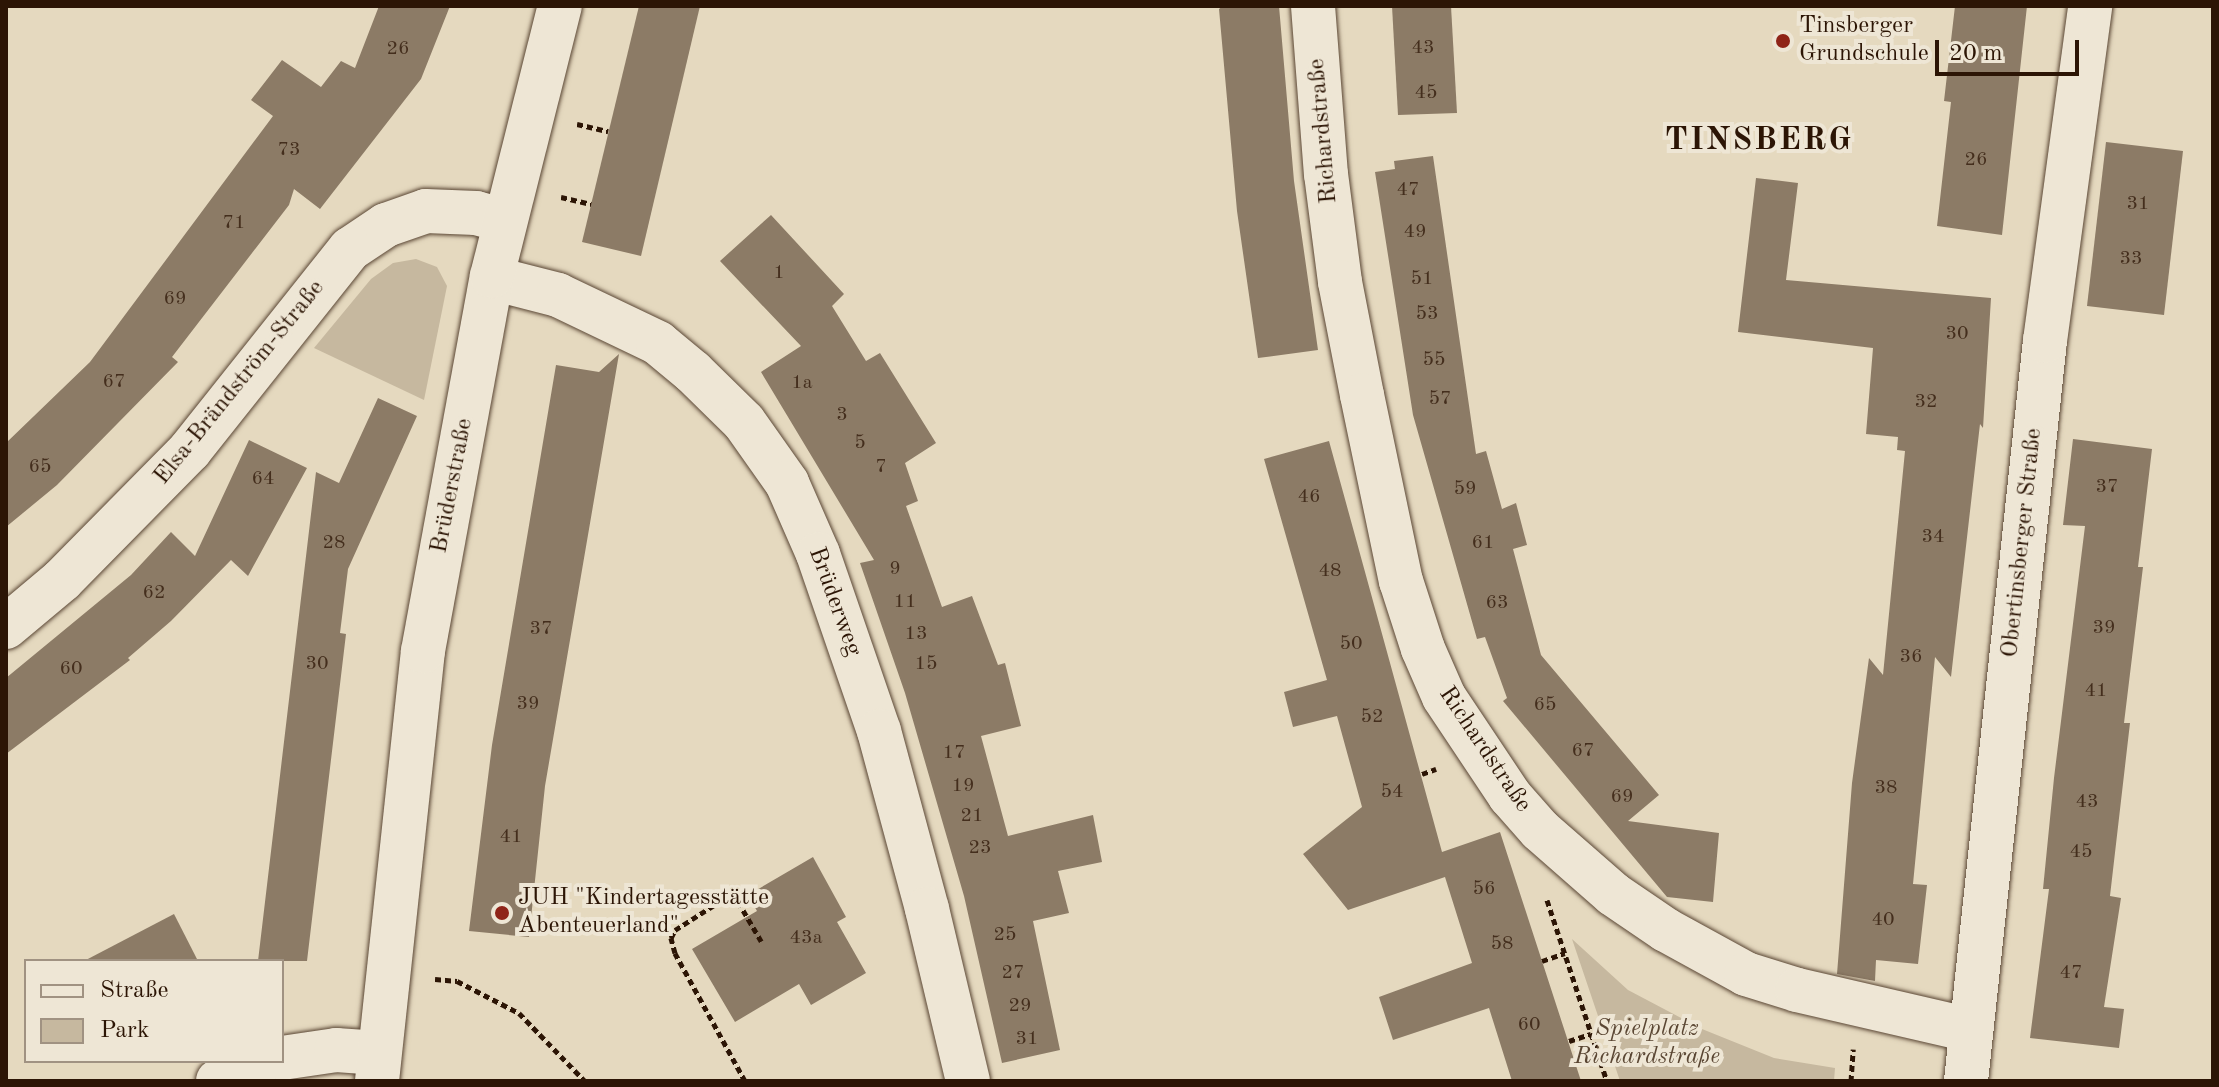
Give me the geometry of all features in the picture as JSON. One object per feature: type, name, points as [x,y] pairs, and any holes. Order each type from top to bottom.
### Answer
[{"type":"street","name":"Brüderstraße","points":[[378,1067],[423,651],[492,278],[560,6]]},
{"type":"street","name":"Richardstraße","points":[[1313,6],[1326,174],[1359,381],[1401,581],[1423,649],[1444,697],[1510,796],[1540,830],[1613,894],[1666,930],[1746,974],[1797,990],[1970,1030]]},
{"type":"street","name":"Obertinsberger Straße","points":[[1966,1081],[2045,341],[2090,6]]},
{"type":"street","name":"Elsa-Brändström-Straße","points":[[6,627],[62,580],[190,450],[350,249],[386,225],[426,211],[476,213],[505,221]]},
{"type":"street","name":"Brüderweg","points":[[492,278],[558,295],[658,343],[744,422],[787,483],[818,554],[879,731],[927,909],[968,1081]]},
{"type":"street","points":[[284,1058],[336,1050],[378,1067]]},
{"type":"street","points":[[218,1081],[258,1063]]},
{"type":"path","points":[[568,122],[608,131]]},
{"type":"path","points":[[552,195],[591,204]]},
{"type":"path","points":[[745,1081],[675,953],[671,938],[675,930],[733,893],[761,941]]},
{"type":"path","points":[[1545,895],[1607,1081]]},
{"type":"path","points":[[1542,961],[1565,953]]},
{"type":"path","points":[[387,974],[457,981],[497,1000],[519,1013],[585,1081]]},
{"type":"path","points":[[1569,1041],[1591,1034]]},
{"type":"path","points":[[1851,1081],[1852,1071]]},
{"type":"green space","points":[[416,259],[437,267],[447,286],[424,400],[314,348],[371,279],[393,263]]},
{"type":"green space","name":"Spielplatz Richardstraße","points":[[1572,939],[1628,990],[1702,1029],[1774,1058],[1835,1068],[1834,1081],[1620,1081]]},
{"type":"building","points":[[379,6],[450,6],[421,79],[320,209],[294,189],[289,205],[172,357],[178,362],[57,485],[6,527],[6,443],[90,362],[273,116],[251,100],[282,60],[321,87],[341,61],[355,68]]},
{"type":"building","points":[[639,6],[700,6],[641,256],[582,242]]},
{"type":"building","points":[[1223,6],[1279,6],[1294,181],[1318,350],[1258,358],[1237,211],[1219,9]]},
{"type":"building","points":[[1392,6],[1451,6],[1457,113],[1398,115]]},
{"type":"building","points":[[1955,6],[2027,6],[2002,235],[1937,226],[1951,102],[1944,101]]},
{"type":"building","points":[[2106,142],[2183,151],[2164,315],[2087,306]]},
{"type":"building","points":[[1433,156],[1476,454],[1486,451],[1502,509],[1516,503],[1527,545],[1513,549],[1541,655],[1659,795],[1628,821],[1719,833],[1713,902],[1667,897],[1503,701],[1507,698],[1485,637],[1477,639],[1413,415],[1375,172],[1395,169],[1394,161]]},
{"type":"building","points":[[1756,178],[1798,183],[1786,280],[1991,298],[1983,428],[1980,424],[1951,677],[1935,657],[1913,884],[1927,885],[1918,964],[1876,960],[1875,981],[1837,974],[1852,783],[1869,658],[1883,675],[1905,451],[1897,450],[1898,437],[1866,434],[1873,348],[1738,332]]},
{"type":"building","points":[[771,215],[844,294],[832,306],[866,361],[880,353],[936,443],[905,463],[918,501],[906,506],[942,607],[972,596],[998,665],[1005,663],[1021,726],[981,736],[1008,836],[1093,815],[1102,862],[1058,871],[1069,913],[1033,921],[1060,1050],[1002,1063],[964,896],[905,693],[860,563],[874,560],[761,372],[801,346],[720,261]]},
{"type":"building","points":[[619,354],[545,786],[529,937],[469,931],[492,745],[556,365],[599,372]]},
{"type":"building","points":[[378,398],[417,416],[348,569],[340,633],[346,634],[307,961],[258,959],[316,472],[339,483]]},
{"type":"building","points":[[2073,439],[2152,449],[2138,567],[2143,567],[2124,723],[2130,723],[2110,896],[2121,898],[2104,1007],[2124,1009],[2119,1048],[2030,1038],[2049,889],[2043,889],[2054,778],[2085,526],[2063,525]]},
{"type":"building","points":[[249,440],[307,468],[248,576],[231,560],[171,621],[128,658],[130,660],[6,754],[6,678],[131,575],[171,532],[195,556]]},
{"type":"building","points":[[1329,441],[1442,852],[1500,832],[1581,1081],[1512,1081],[1489,1008],[1393,1040],[1379,997],[1472,963],[1445,877],[1348,910],[1303,854],[1362,807],[1337,716],[1293,727],[1284,692],[1327,680],[1264,459]]},
{"type":"building","points":[[813,857],[846,917],[837,922],[866,973],[811,1005],[799,984],[735,1022],[692,949],[757,911],[748,895]]},
{"type":"building","points":[[174,914],[197,959],[88,959]]},
{"type":"place","name":"Tinsberger Grundschule","points":[[1783,41]]},
{"type":"place","name":"JUH \"Kindertagesstätte Abenteuerland\"","points":[[502,913]]},
{"type":"district","name":"TINSBERG","points":[[1759,141]]}]
